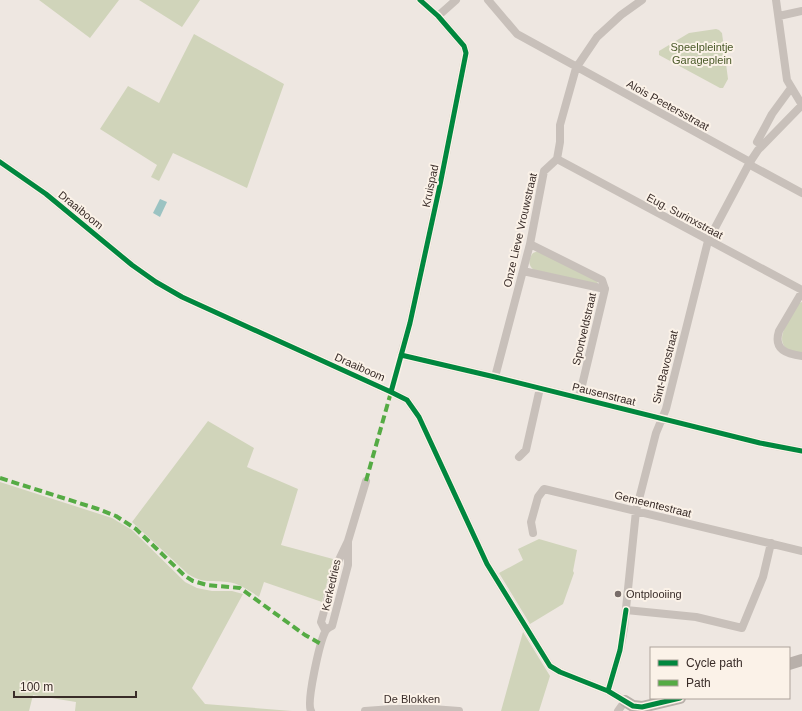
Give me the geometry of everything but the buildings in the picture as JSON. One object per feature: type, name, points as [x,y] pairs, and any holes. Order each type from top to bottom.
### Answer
[{"type":"street","name":"Kruispad","points":[[401,355],[410,323],[440,184],[466,53],[464,46],[438,16],[420,0]]},
{"type":"street","points":[[438,16],[456,0]]},
{"type":"street","name":"Alois Peetersstraat","points":[[488,0],[517,34],[576,68],[750,162],[752,166],[802,192]]},
{"type":"street","points":[[557,159],[560,142],[560,125],[576,68],[597,37],[621,15],[642,0]]},
{"type":"street","points":[[776,0],[786,75],[791,88],[802,105]]},
{"type":"street","points":[[778,16],[802,11]]},
{"type":"street","points":[[756,142],[772,114],[791,88]]},
{"type":"street","name":"Sint-Bavostraat","points":[[608,691],[620,650],[626,610],[636,511],[661,419],[666,410],[708,241],[750,162],[758,150],[802,105]]},
{"type":"street","name":"Eug. Surinxstraat","points":[[557,159],[802,291]]},
{"type":"street","name":"Onze Lieve Vrouwstraat","points":[[495,377],[530,244],[544,171],[557,159]]},
{"type":"street","name":"Draaiboom","points":[[0,162],[46,194],[132,265],[182,297],[407,400],[419,417],[487,564],[550,666],[560,672],[608,691],[622,706]]},
{"type":"street","name":"Sportveldstraat","points":[[530,244],[602,280],[605,289],[579,398]]},
{"type":"street","name":"Sportveldstraat","points":[[523,271],[605,289]]},
{"type":"street","points":[[802,291],[779,331],[778,337],[779,345],[783,351],[789,354],[802,356]]},
{"type":"street","name":"Pausenstraat","points":[[401,355],[661,419],[802,451]]},
{"type":"street","points":[[520,457],[526,450],[540,388]]},
{"type":"street","name":"Kerkedries","points":[[311,711],[309,708],[309,697],[318,658],[326,630],[332,626],[348,565],[348,541],[366,481]]},
{"type":"street","name":"Gemeentestraat","points":[[533,532],[531,522],[538,497],[544,489],[802,551]]},
{"type":"street","points":[[626,610],[696,617],[742,628],[763,577],[771,543]]},
{"type":"street","points":[[790,664],[802,660]]},
{"type":"street","points":[[622,706],[642,707],[676,699]]},
{"type":"street","name":"De Blokken","points":[[365,711],[394,708],[433,708],[459,711]]},
{"type":"green space","points":[[39,0],[119,0],[90,38]]},
{"type":"green space","points":[[139,0],[200,0],[182,27]]},
{"type":"green space","name":"Speelpleintje Garageplein","points":[[716,29],[722,33],[728,79],[723,88],[720,88],[659,55],[659,51],[689,33]]},
{"type":"green space","points":[[194,34],[284,84],[247,188],[173,153],[159,181],[151,177],[157,165],[100,129],[128,86],[159,103]]},
{"type":"green space","points":[[538,251],[597,281],[598,284],[534,270],[530,264],[531,255]]},
{"type":"green space","points":[[802,302],[802,353],[789,350],[784,346],[782,340],[788,320],[799,303]]},
{"type":"green space","points":[[208,421],[254,448],[247,467],[298,489],[281,545],[333,559],[322,602],[264,582],[259,597],[236,584],[208,581],[194,577],[188,574],[132,522]]},
{"type":"green space","points":[[0,482],[112,518],[132,530],[185,582],[197,588],[212,591],[232,591],[243,594],[192,688],[205,704],[292,711],[75,711],[76,702],[33,695],[29,711],[0,711]]},
{"type":"green space","points":[[539,539],[577,550],[573,571],[574,573],[563,604],[530,624],[499,573],[523,560],[518,549]]},
{"type":"green space","points":[[523,632],[550,676],[539,711],[501,711]]},
{"type":"water","points":[[160,199],[167,202],[160,217],[153,213]]},
{"type":"marked path","points":[[366,481],[391,392]]},
{"type":"marked path","points":[[0,478],[116,516],[136,529],[185,576],[193,581],[207,585],[240,588],[305,635],[321,644]]},
{"type":"cycle path","points":[[391,392],[410,323],[440,185],[466,53],[464,46],[438,16],[420,0]]},
{"type":"cycle path","points":[[0,162],[46,194],[132,265],[156,282],[182,297],[407,400],[419,417],[487,564],[550,666],[560,672],[608,691],[633,706],[642,707],[676,699]]},
{"type":"cycle path","points":[[401,355],[760,443],[802,451]]},
{"type":"cycle path","points":[[608,691],[620,650],[626,610]]},
{"type":"place","name":"Ontplooiing","points":[[618,594]]}]
